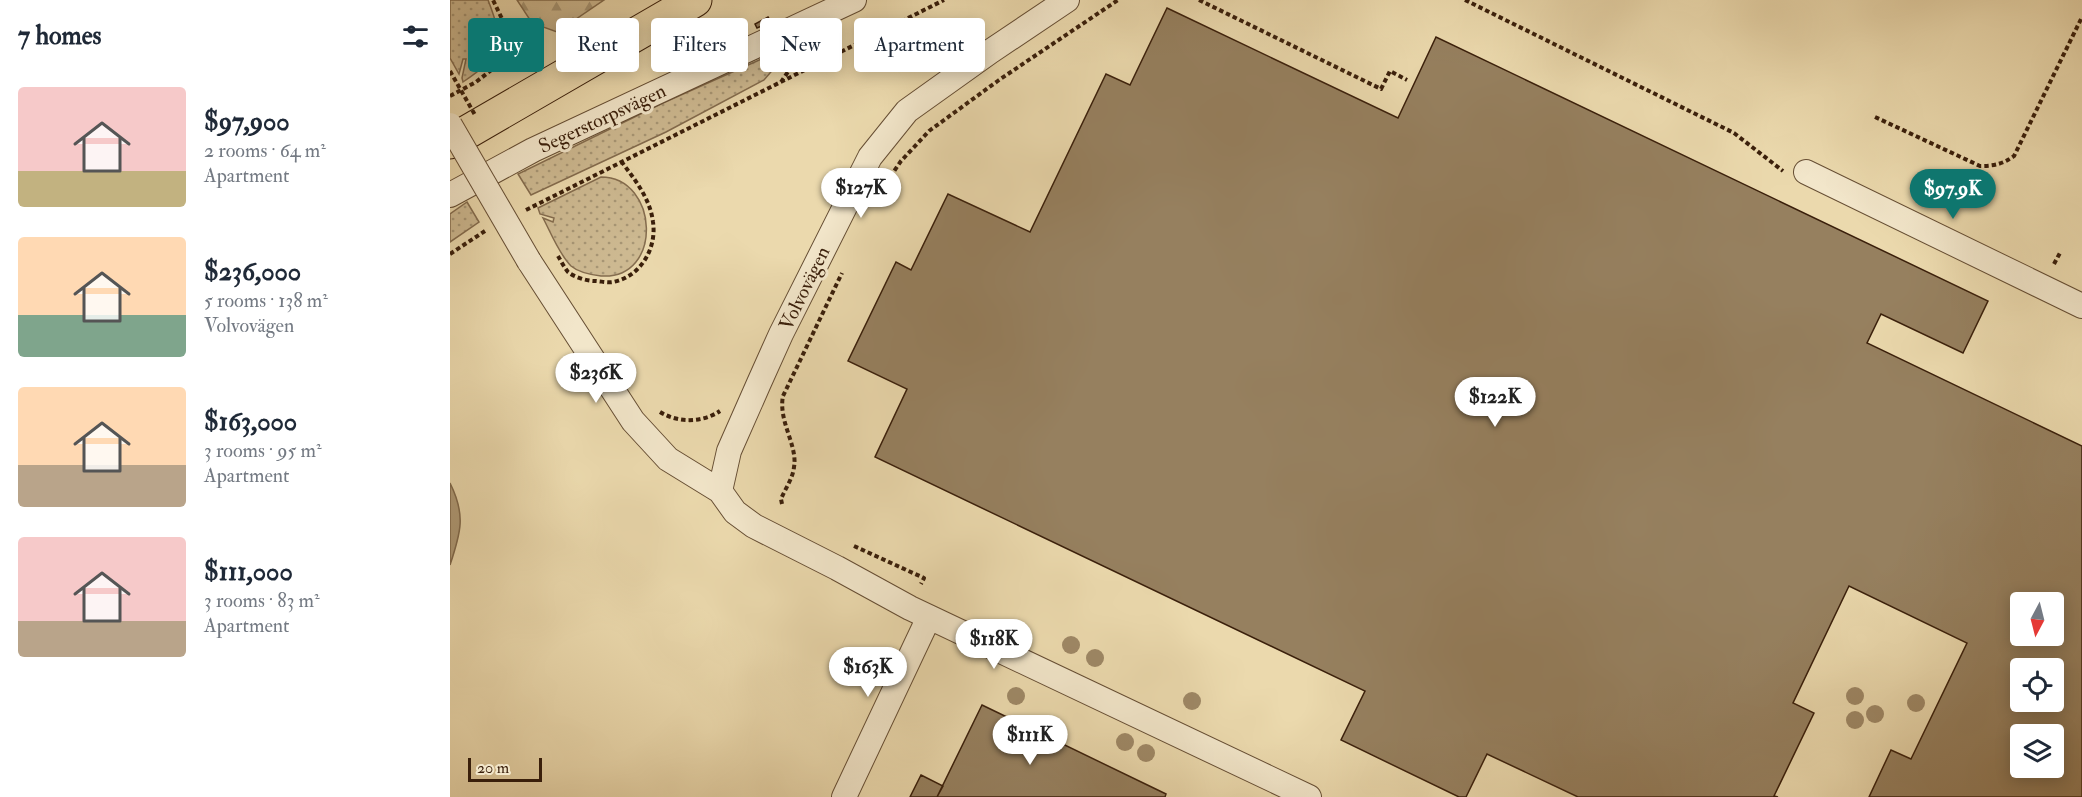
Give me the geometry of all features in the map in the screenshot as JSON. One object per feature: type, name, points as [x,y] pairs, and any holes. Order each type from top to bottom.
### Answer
[{"type":"highway","points":[[450,142],[695,0]]},
{"type":"street","name":"Segerstorpsvägen","points":[[450,195],[533,150],[854,0]]},
{"type":"street","name":"Volvovägen","points":[[720,491],[729,451],[781,334],[870,157],[907,111],[1067,0]]},
{"type":"street","points":[[450,124],[529,261],[633,421],[668,459],[720,491],[735,512],[754,526],[929,617],[1309,797]]},
{"type":"street","points":[[1798,174],[2082,306]]},
{"type":"street","points":[[844,797],[929,617]]},
{"type":"path","points":[[450,96],[476,82],[494,68],[504,44],[504,23],[493,0]]},
{"type":"path","points":[[525,210],[944,0]]},
{"type":"path","points":[[885,186],[901,161],[929,131],[999,80],[1118,0]]},
{"type":"path","points":[[1199,0],[1381,89],[1390,71],[1407,80]]},
{"type":"path","points":[[1465,0],[1734,133],[1798,174]]},
{"type":"path","points":[[1875,117],[1980,166],[1995,166],[2005,162],[2014,156],[2082,17]]},
{"type":"path","points":[[781,82],[788,72]]},
{"type":"path","points":[[556,254],[569,273],[589,281],[612,282],[629,276],[643,264],[653,238],[653,222],[645,194],[621,161]]},
{"type":"path","points":[[450,254],[472,238],[493,227]]},
{"type":"path","points":[[2054,264],[2061,251]]},
{"type":"path","points":[[782,504],[781,499],[794,467],[794,454],[781,405],[783,396],[844,268]]},
{"type":"path","points":[[656,409],[662,414],[677,419],[694,421],[719,413],[726,404]]},
{"type":"path","points":[[854,546],[924,578],[921,584]]},
{"type":"green space","points":[[450,0],[488,0],[494,18],[468,18],[468,72],[477,72],[463,82],[466,59],[463,59],[459,74],[450,58]]},
{"type":"green space","points":[[517,0],[604,0],[578,18],[556,18],[556,32],[544,27],[544,18],[529,18]]},
{"type":"green space","points":[[760,60],[760,72],[771,72],[764,80],[666,132],[531,195],[518,174],[663,103],[732,72],[748,72],[748,65]]},
{"type":"green space","points":[[601,177],[620,181],[634,193],[643,209],[646,228],[644,246],[636,262],[621,273],[601,276],[581,272],[571,266],[543,218],[553,222],[554,218],[540,214],[538,208]]},
{"type":"green space","points":[[467,202],[479,222],[450,242],[450,214]]},
{"type":"shaded area","points":[[450,483],[458,505],[460,524],[450,565]]},
{"type":"building","points":[[1167,8],[1398,118],[1436,37],[1988,301],[1963,353],[1881,314],[1867,343],[2082,446],[2082,797],[1869,797],[1891,750],[1911,759],[1967,643],[1849,586],[1793,703],[1814,713],[1774,796],[1778,797],[1578,797],[1487,754],[1466,797],[1459,797],[1341,740],[1365,691],[875,457],[907,389],[848,361],[896,262],[911,270],[948,194],[1030,232],[1106,74],[1130,85]]},
{"type":"building","points":[[982,705],[1166,794],[1165,797],[937,797]]},
{"type":"building","points":[[921,775],[943,786],[937,797],[910,797]]}]
